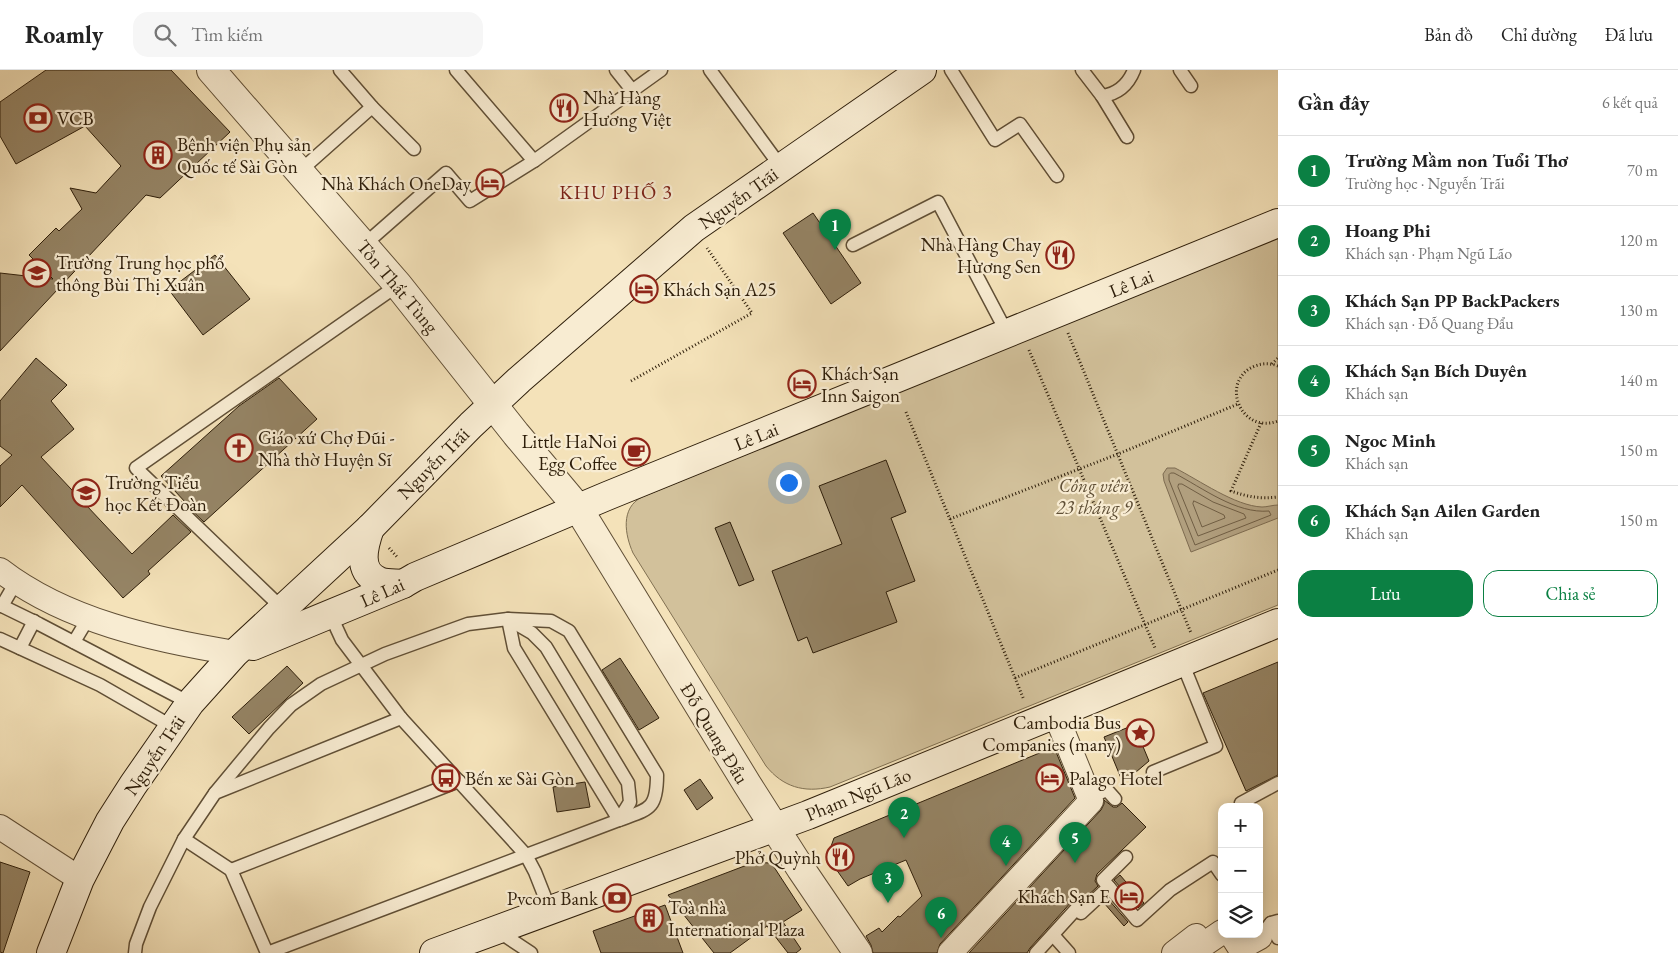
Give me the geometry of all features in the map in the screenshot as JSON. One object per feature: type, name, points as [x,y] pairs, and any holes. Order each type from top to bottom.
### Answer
[{"type":"main road","name":"Tôn Thất Tùng","points":[[211,70],[398,285],[578,508]]},
{"type":"main road","name":"Nguyễn Trãi","points":[[51,953],[80,880],[110,821],[190,703],[235,653],[370,528],[493,404],[694,228],[922,70]]},
{"type":"main road","name":"Lê Lai","points":[[235,653],[578,508],[1278,223]]},
{"type":"main road","name":"Ðỗ Quang Ðẩu","points":[[578,508],[774,827],[858,953]]},
{"type":"main road","points":[[370,528],[362,549],[365,567],[371,576],[380,582],[409,581]]},
{"type":"main road","name":"Phạm Ngũ Lão","points":[[434,953],[774,827],[1278,623]]},
{"type":"street","points":[[8,576],[53,602],[89,617],[142,635],[184,645],[235,653]]},
{"type":"street","points":[[950,953],[1091,801],[1044,718]]},
{"type":"street","points":[[0,826],[80,880]]},
{"type":"street","points":[[1181,951],[1196,936],[1203,945],[1218,935]]},
{"type":"street","points":[[1234,938],[1240,948],[1257,938]]},
{"type":"lane","points":[[340,70],[372,107],[414,149]]},
{"type":"lane","points":[[456,70],[534,161]]},
{"type":"lane","points":[[616,70],[632,90]]},
{"type":"lane","points":[[364,245],[446,174],[470,201],[534,161],[661,70]]},
{"type":"lane","points":[[710,70],[781,167]]},
{"type":"lane","points":[[951,70],[995,140],[1020,124],[1058,176]]},
{"type":"lane","points":[[1082,70],[1102,96],[1127,137]]},
{"type":"lane","points":[[1102,96],[1110,95],[1123,88],[1134,70]]},
{"type":"lane","points":[[1180,70],[1191,86]]},
{"type":"lane","points":[[300,171],[372,107]]},
{"type":"lane","points":[[853,245],[938,202],[1013,331]]},
{"type":"lane","points":[[283,610],[136,468],[398,285]]},
{"type":"lane","points":[[8,576],[1,605],[190,703]]},
{"type":"lane","points":[[330,614],[342,640],[401,718],[526,855],[550,910]]},
{"type":"lane","points":[[74,642],[89,617]]},
{"type":"lane","points":[[508,619],[532,633],[546,647],[628,783],[630,802],[619,820]]},
{"type":"lane","points":[[508,619],[514,648],[619,820]]},
{"type":"lane","points":[[135,953],[136,944],[150,907],[184,839],[215,792],[291,705],[321,684],[362,664],[468,624],[508,619],[551,621],[569,632],[656,775],[656,795],[647,809],[267,953],[231,870],[184,839]]},
{"type":"lane","points":[[20,648],[34,621]]},
{"type":"lane","points":[[0,639],[100,685],[173,726]]},
{"type":"lane","points":[[1153,772],[1216,746],[1182,662]]},
{"type":"lane","points":[[215,792],[401,718]]},
{"type":"lane","points":[[231,870],[459,781]]},
{"type":"lane","points":[[1245,803],[1278,783]]},
{"type":"lane","points":[[1090,797],[1107,790],[1115,798]]},
{"type":"lane","points":[[1126,857],[1103,880],[1138,920],[1170,890],[1212,862],[1218,870]]},
{"type":"lane","points":[[1036,953],[1078,908],[1081,913],[1109,887]]},
{"type":"lane","points":[[496,930],[531,953]]},
{"type":"lane","points":[[1053,935],[1069,953]]},
{"type":"path","points":[[631,381],[752,313],[694,228]]},
{"type":"path","points":[[1060,312],[1182,610],[1182,662]]},
{"type":"path","points":[[1013,331],[1079,468],[1145,625],[1182,662]]},
{"type":"path","points":[[1272,364],[1278,358]]},
{"type":"path","points":[[1278,366],[1262,364],[1252,367],[1243,374],[1238,383],[1236,393],[1238,404],[1249,418],[1266,424],[1278,421]]},
{"type":"path","points":[[950,519],[1118,454],[1238,404]]},
{"type":"path","points":[[906,412],[1015,678],[1044,718]]},
{"type":"path","points":[[1261,423],[1231,491],[1248,497],[1262,499],[1278,498]]},
{"type":"path","points":[[370,528],[409,581]]},
{"type":"path","points":[[1015,678],[1278,570]]},
{"type":"green space","name":"Công viên 23 tháng 9","points":[[1278,237],[1278,605],[830,787],[803,789],[787,783],[773,773],[766,766],[633,553],[628,538],[626,522],[630,508],[635,502],[642,497]]},
{"type":"water","points":[[1167,468],[1175,468],[1217,492],[1251,506],[1278,505],[1278,518],[1191,552],[1164,481],[1163,474]]},
{"type":"building","points":[[46,70],[171,70],[230,132],[160,198],[146,195],[0,351],[0,273],[53,279],[29,255],[56,228],[59,231],[82,209],[70,188],[96,193],[121,166],[85,126],[16,164],[0,136],[0,102]]},
{"type":"building","points":[[813,213],[861,283],[831,304],[783,233]]},
{"type":"building","points":[[215,255],[250,299],[203,335],[169,290]]},
{"type":"building","points":[[36,358],[67,385],[51,401],[74,429],[41,457],[132,554],[173,515],[191,532],[148,571],[150,574],[123,598],[22,485],[0,507],[0,466],[12,455],[0,446],[0,401]]},
{"type":"building","name":"Giáo xứ Chợ Đũi - Nhà thờ Huyện Sĩ","points":[[279,378],[317,419],[204,522],[185,504],[161,476],[239,406]]},
{"type":"building","points":[[886,460],[906,512],[891,518],[915,581],[886,592],[897,622],[813,653],[807,637],[798,641],[772,571],[842,544],[819,486]]},
{"type":"building","points":[[730,522],[754,580],[739,586],[715,528]]},
{"type":"building","points":[[620,658],[659,718],[639,730],[602,670]]},
{"type":"building","points":[[1278,662],[1278,775],[1246,791],[1203,693]]},
{"type":"building","points":[[287,666],[303,683],[249,734],[232,717]]},
{"type":"building","points":[[1134,725],[1149,761],[1123,783],[1104,737]]},
{"type":"building","points":[[1054,747],[1075,798],[940,944],[937,953],[873,953],[866,936],[879,928],[882,932],[922,896],[906,860],[848,886],[831,862],[829,852],[834,838]]},
{"type":"building","points":[[700,779],[713,798],[697,810],[684,790]]},
{"type":"building","points":[[585,782],[590,807],[557,812],[553,787]]},
{"type":"building","points":[[1104,800],[1113,807],[1117,807],[1122,803],[1146,827],[1097,874],[1095,881],[1098,886],[1081,902],[1073,900],[1027,953],[969,953],[1101,810]]},
{"type":"building","points":[[0,862],[30,872],[3,953],[0,952]]},
{"type":"building","points":[[755,862],[769,863],[774,867],[802,910],[783,922],[801,949],[796,953],[788,953],[767,926],[730,953],[714,953],[668,895]]},
{"type":"building","points":[[1120,875],[1144,903],[1138,908],[1114,880]]},
{"type":"building","points":[[1108,899],[1128,922],[1124,926],[1104,903]]},
{"type":"building","name":"Toà nhà International Plaza","points":[[665,905],[683,953],[601,953],[593,931]]},
{"type":"place","name":"Nhà Hàng Hương Việt","points":[[564,108]]},
{"type":"place","name":"VCB","points":[[38,118]]},
{"type":"place","name":"Bệnh viện Phụ sản Quốc tế Sài Gòn","points":[[158,155]]},
{"type":"place","name":"Nhà Khách OneDay","points":[[490,183]]},
{"type":"place","name":"Trường Mầm non Tuổi Thơ","points":[[835,250]]},
{"type":"place","name":"Nhà Hàng Chay Hương Sen","points":[[1060,255]]},
{"type":"place","name":"Trường Trung học phổ thông Bùi Thị Xuân","points":[[37,273]]},
{"type":"place","name":"Khách Sạn A25","points":[[644,289]]},
{"type":"place","name":"Khách Sạn Inn Saigon","points":[[802,384]]},
{"type":"place","name":"Giáo xứ Chợ Đũi - Nhà thờ Huyện Sĩ","points":[[239,448]]},
{"type":"place","name":"Little HaNoi Egg Coffee","points":[[636,452]]},
{"type":"place","name":"Trường Tiểu học Kết Đoàn","points":[[86,493]]},
{"type":"place","name":"Cambodia Bus Companies (many)","points":[[1140,733]]},
{"type":"place","name":"Bến xe Sài Gòn","points":[[446,778]]},
{"type":"place","name":"Palago Hotel","points":[[1050,778]]},
{"type":"place","name":"Hoang Phi","points":[[904,838]]},
{"type":"place","name":"Phở Quỳnh","points":[[840,857]]},
{"type":"place","name":"Ngoc Minh","points":[[1075,863]]},
{"type":"place","name":"Khách Sạn Bích Duyên","points":[[1006,866]]},
{"type":"place","name":"Khách Sạn E","points":[[1129,896]]},
{"type":"place","name":"Pvcom Bank","points":[[617,898]]},
{"type":"place","name":"Khách Sạn PP BackPackers","points":[[888,903]]},
{"type":"place","name":"Toà nhà International Plaza","points":[[649,918]]},
{"type":"place","name":"Khách Sạn Ailen Garden","points":[[941,938]]},
{"type":"district","name":"KHU PHỐ 3","points":[[616,192]]}]
